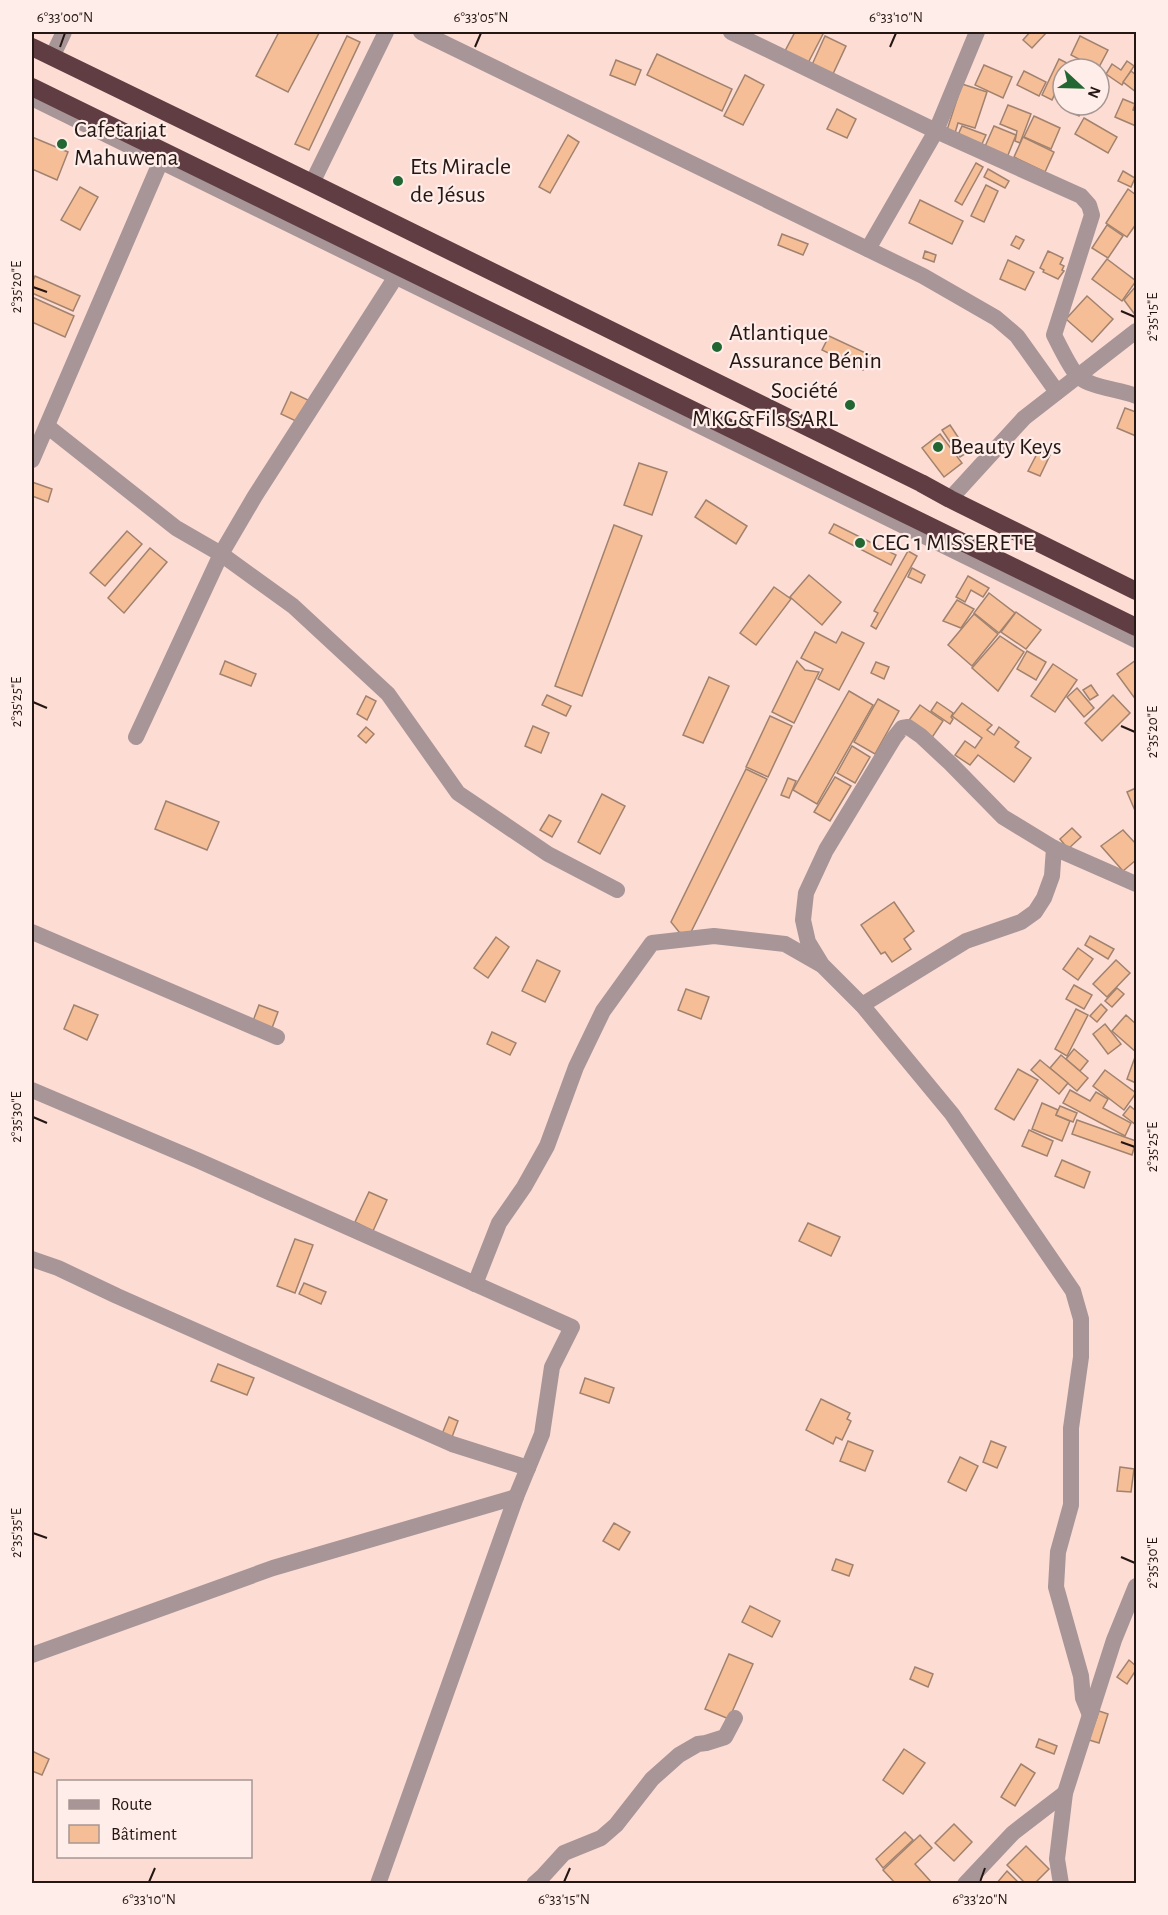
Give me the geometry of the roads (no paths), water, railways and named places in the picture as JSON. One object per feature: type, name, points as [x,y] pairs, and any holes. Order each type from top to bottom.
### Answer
[{"type":"highway","points":[[32,47],[1137,591]]},
{"type":"highway","points":[[32,87],[1137,627]]},
{"type":"street","points":[[52,57],[64,32]]},
{"type":"street","points":[[312,183],[386,32]]},
{"type":"street","points":[[421,32],[923,276],[996,318],[1017,336],[1057,392]]},
{"type":"street","points":[[731,32],[936,131],[1081,195],[1089,205],[1092,215],[1054,335],[1078,376],[1095,385],[1137,396]]},
{"type":"street","points":[[868,249],[936,131],[977,32]]},
{"type":"street","points":[[32,98],[160,163],[1137,640]]},
{"type":"street","points":[[33,452],[47,426],[160,163]]},
{"type":"street","points":[[136,736],[221,554],[255,496],[395,278]]},
{"type":"street","points":[[950,499],[1024,418],[1137,331]]},
{"type":"street","points":[[47,426],[176,528],[221,554],[292,606],[388,694],[458,793],[548,854],[617,890]]},
{"type":"street","points":[[1090,1715],[1083,1698],[1081,1676],[1056,1587],[1058,1552],[1071,1505],[1071,1428],[1081,1357],[1082,1319],[1073,1291],[952,1114],[862,1005],[822,965],[808,942],[804,920],[806,893],[826,850],[902,728],[908,727],[921,736],[1003,817],[1054,848],[1137,884]]},
{"type":"street","points":[[862,1005],[966,941],[1021,922],[1035,912],[1044,898],[1052,876],[1054,848]]},
{"type":"street","points":[[32,932],[277,1037]]},
{"type":"street","points":[[475,1284],[499,1224],[524,1187],[547,1146],[576,1067],[603,1011],[652,943],[714,936],[785,944],[822,965]]},
{"type":"street","points":[[32,1092],[197,1160],[572,1327],[552,1367],[542,1434],[516,1497],[378,1884]]},
{"type":"street","points":[[32,1259],[58,1268],[452,1444],[528,1468]]},
{"type":"street","points":[[32,1655],[273,1568],[516,1497]]},
{"type":"street","points":[[1061,1884],[1058,1859],[1065,1793],[1114,1640],[1137,1587]]},
{"type":"street","points":[[534,1884],[564,1853],[601,1838],[616,1825],[652,1779],[679,1755],[698,1744],[725,1737],[735,1718]]},
{"type":"street","points":[[965,1884],[1013,1833],[1065,1793]]},
{"type":"place","name":"Cafetariat Mahuwena","points":[[62,144]]},
{"type":"place","name":"Ets Miracle de Jésus","points":[[398,181]]},
{"type":"place","name":"Atlantique Assurance Bénin","points":[[717,347]]},
{"type":"place","name":"Société MKG&Fils SARL","points":[[850,405]]},
{"type":"place","name":"Beauty Keys","points":[[938,447]]},
{"type":"place","name":"CEG 1 MISSERETE","points":[[860,543]]}]
